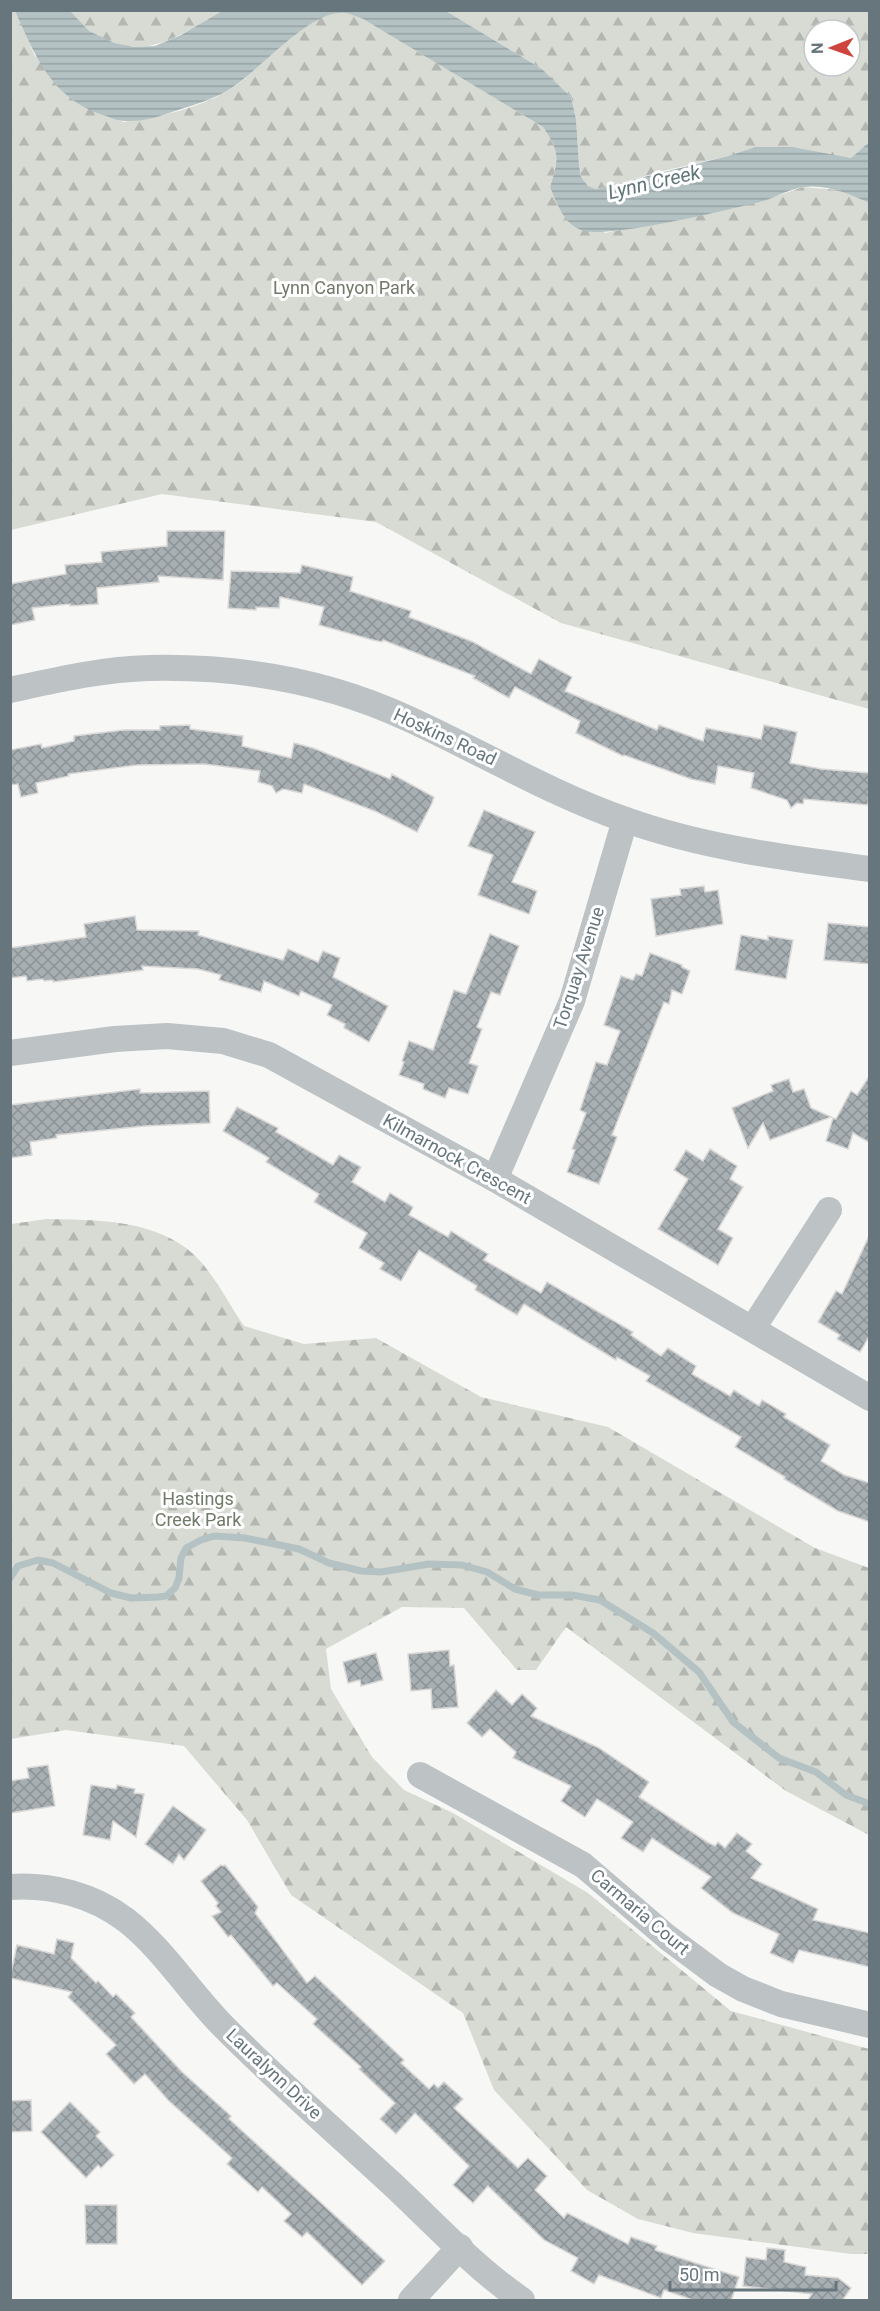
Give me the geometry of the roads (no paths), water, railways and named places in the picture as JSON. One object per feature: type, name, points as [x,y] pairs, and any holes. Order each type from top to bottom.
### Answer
[{"type":"street","name":"Hoskins Road","points":[[10,690],[98,673],[148,668],[218,670],[267,675],[347,694],[407,718],[545,786],[625,820],[706,844],[870,869]]},
{"type":"street","name":"Torquay Avenue","points":[[495,1179],[572,1001],[625,820]]},
{"type":"street","name":"Kilmarnock Crescent","points":[[10,1053],[115,1039],[167,1036],[223,1041],[269,1055],[495,1179],[870,1398]]},
{"type":"street","points":[[753,1328],[829,1210]]},
{"type":"street","name":"Carmaria Court","points":[[420,1775],[584,1865],[667,1937],[718,1975],[744,1989],[781,2004],[870,2025]]},
{"type":"street","name":"Lauralynn Drive","points":[[10,1887],[60,1889],[93,1900],[126,1920],[157,1949],[221,2024],[460,2247],[522,2301]]},
{"type":"street","points":[[411,2301],[460,2247]]},
{"type":"water","name":"Lynn Creek","points":[[15,11],[70,11],[89,31],[114,43],[134,47],[155,46],[181,35],[222,11],[446,11],[542,69],[571,97],[576,119],[581,177],[588,186],[596,189],[728,156],[755,147],[792,147],[851,158],[869,142],[869,203],[846,193],[813,186],[697,217],[615,231],[581,230],[565,218],[550,187],[556,156],[553,143],[543,127],[363,19],[345,13],[332,14],[317,20],[287,41],[245,78],[220,94],[159,116],[138,121],[125,121],[85,108],[58,87],[38,59]]},
{"type":"waterway","points":[[10,1578],[18,1566],[38,1560],[53,1563],[111,1593],[131,1598],[166,1596],[175,1588],[179,1578],[181,1558],[186,1548],[214,1536],[245,1538],[299,1549],[329,1563],[361,1571],[381,1572],[429,1564],[462,1565],[487,1572],[515,1589],[538,1595],[572,1595],[600,1600],[653,1633],[699,1672],[733,1722],[779,1758],[816,1772],[846,1795],[870,1804]]},
{"type":"park label","name":"Lynn Canyon Park","points":[[344,288]]},
{"type":"park label","name":"Hastings Creek Park","points":[[198,1509]]}]
